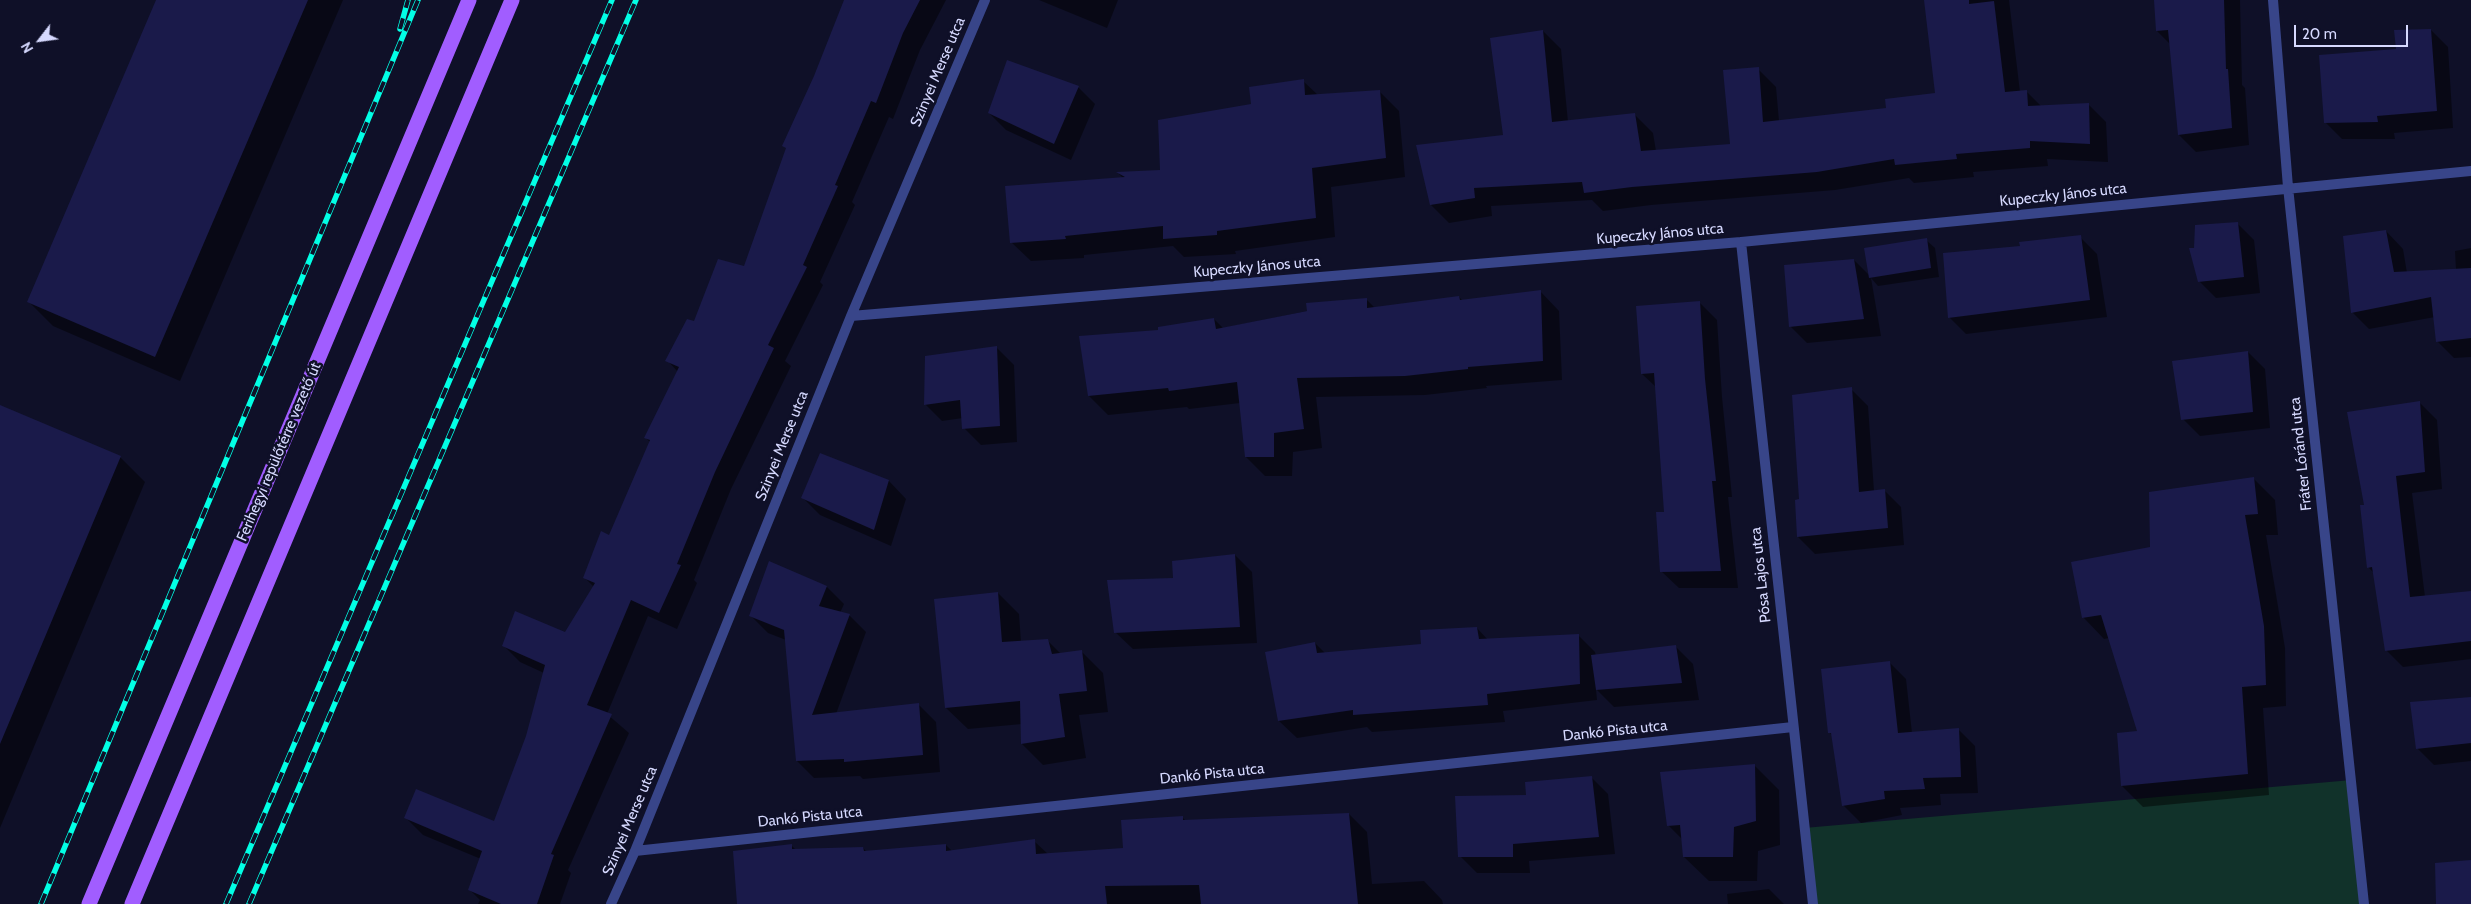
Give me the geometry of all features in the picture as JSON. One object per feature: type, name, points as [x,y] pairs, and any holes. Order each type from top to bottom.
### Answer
[{"type":"main road","name":"Ferihegyi repülőtérre vezető út","points":[[89,904],[469,0]]},
{"type":"main road","points":[[132,904],[512,0]]},
{"type":"street","name":"Szinyei Merse utca","points":[[611,904],[635,851],[851,316],[985,0]]},
{"type":"street","name":"Fráter Lóránd utca","points":[[2273,0],[2288,187],[2364,904]]},
{"type":"street","name":"Kupeczky János utca","points":[[851,316],[1741,242],[2471,170]]},
{"type":"street","name":"Pósa Lajos utca","points":[[1741,242],[1812,904]]},
{"type":"street","name":"Dankó Pista utca","points":[[635,851],[1793,727]]},
{"type":"green space","points":[[2352,780],[2365,904],[1813,904],[1804,828]]},
{"type":"building","points":[[156,0],[308,0],[155,357],[27,302]]},
{"type":"building","points":[[844,0],[920,0],[903,33],[876,103],[871,101],[835,185],[838,186],[803,265],[807,267],[768,345],[774,348],[715,472],[677,564],[681,565],[659,613],[631,600],[587,705],[612,714],[551,854],[554,855],[537,904],[501,904],[468,890],[482,851],[404,818],[416,789],[494,821],[526,736],[545,665],[502,646],[515,611],[565,632],[595,583],[583,578],[601,531],[609,535],[650,440],[644,438],[679,367],[665,361],[687,319],[694,321],[718,259],[744,266],[786,148],[782,146],[814,76]]},
{"type":"building","points":[[1924,0],[1969,0],[1969,4],[1994,1],[2005,92],[2027,90],[2028,106],[2089,103],[2090,144],[2030,141],[2030,148],[1956,154],[1957,159],[1895,165],[1894,159],[1817,172],[1632,187],[1584,193],[1582,182],[1474,188],[1475,198],[1430,205],[1416,145],[1503,135],[1490,38],[1543,30],[1552,122],[1635,113],[1641,151],[1730,144],[1723,70],[1759,67],[1763,122],[1886,108],[1885,99],[1935,93]]},
{"type":"building","points":[[2154,0],[2224,0],[2226,69],[2228,69],[2232,128],[2178,135],[2168,30],[2156,31]]},
{"type":"building","points":[[2431,29],[2437,111],[2377,116],[2378,122],[2324,123],[2319,55],[2396,49],[2394,30]]},
{"type":"building","points":[[1007,60],[1079,86],[1054,144],[988,113]]},
{"type":"building","points":[[1304,79],[1305,95],[1380,90],[1386,158],[1312,168],[1316,218],[1217,231],[1217,235],[1163,239],[1163,226],[1065,236],[1066,239],[1010,243],[1005,186],[1125,177],[1116,172],[1160,170],[1158,120],[1251,104],[1249,87]]},
{"type":"building","points":[[2238,222],[2244,277],[2198,282],[2189,248],[2194,248],[2195,225]]},
{"type":"building","points":[[2386,230],[2394,272],[2471,268],[2471,338],[2436,342],[2431,297],[2351,313],[2343,236]]},
{"type":"building","points":[[2081,235],[2090,300],[1948,318],[1943,253],[2020,246],[2019,242]]},
{"type":"building","points":[[1927,238],[1931,268],[1869,278],[1864,248]]},
{"type":"building","points":[[1854,259],[1864,319],[1789,327],[1784,265]]},
{"type":"building","points":[[1541,290],[1543,361],[1468,367],[1468,369],[1405,376],[1297,378],[1304,429],[1274,433],[1274,457],[1245,457],[1237,382],[1169,391],[1168,388],[1088,396],[1079,336],[1158,330],[1158,327],[1214,318],[1216,329],[1307,311],[1306,303],[1367,298],[1367,308],[1459,296],[1460,300]]},
{"type":"building","points":[[1700,301],[1705,379],[1716,481],[1712,481],[1721,571],[1660,572],[1656,512],[1664,512],[1654,373],[1641,374],[1636,306]]},
{"type":"building","points":[[997,346],[1000,426],[962,429],[960,400],[924,405],[925,356]]},
{"type":"building","points":[[2248,351],[2253,412],[2181,420],[2172,361]]},
{"type":"building","points":[[1852,387],[1859,492],[1885,489],[1888,528],[1797,537],[1795,500],[1799,499],[1792,395]]},
{"type":"building","points":[[2420,401],[2425,472],[2396,476],[2410,597],[2471,591],[2471,641],[2385,651],[2372,567],[2367,568],[2360,505],[2364,505],[2347,412]]},
{"type":"building","points":[[0,405],[121,456],[0,744]]},
{"type":"building","points":[[820,453],[889,480],[874,530],[801,498]]},
{"type":"building","points":[[2254,477],[2258,514],[2245,515],[2264,626],[2266,685],[2242,687],[2248,774],[2121,786],[2117,733],[2137,731],[2101,615],[2082,618],[2071,562],[2150,547],[2149,492]]},
{"type":"building","points":[[1235,554],[1240,627],[1114,633],[1107,580],[1173,578],[1172,561]]},
{"type":"building","points":[[769,561],[827,586],[819,606],[850,614],[812,715],[919,703],[923,755],[844,762],[844,759],[796,761],[784,630],[749,616]]},
{"type":"building","points":[[998,592],[1002,642],[1048,639],[1052,654],[1082,650],[1087,691],[1059,694],[1065,737],[1021,744],[1020,701],[945,708],[934,599]]},
{"type":"building","points":[[1477,627],[1479,639],[1579,634],[1580,684],[1487,694],[1488,705],[1353,715],[1353,710],[1278,721],[1265,652],[1315,642],[1317,653],[1421,644],[1420,630]]},
{"type":"building","points":[[1676,645],[1682,683],[1596,690],[1591,655]]},
{"type":"building","points":[[1890,661],[1898,733],[1959,728],[1961,777],[1923,778],[1925,789],[1884,791],[1885,799],[1842,806],[1831,733],[1828,733],[1821,669]]},
{"type":"building","points":[[2471,697],[2471,743],[2416,749],[2410,702]]},
{"type":"building","points":[[1755,764],[1756,821],[1734,827],[1733,857],[1683,857],[1680,825],[1667,826],[1660,772]]},
{"type":"building","points":[[1592,776],[1599,837],[1513,844],[1513,857],[1458,857],[1455,796],[1526,795],[1525,782]]},
{"type":"building","points":[[1349,813],[1358,904],[1201,904],[1199,885],[1105,886],[1107,904],[737,904],[733,851],[792,844],[792,849],[863,847],[864,851],[946,844],[946,851],[1035,839],[1036,854],[1123,848],[1121,820],[1183,816],[1183,820]]},
{"type":"building","points":[[2471,860],[2471,904],[2436,904],[2435,863]]},
{"type":"railway","points":[[400,29],[408,0]]},
{"type":"railway","points":[[41,904],[418,0]]},
{"type":"railway","points":[[226,904],[612,0]]},
{"type":"railway","points":[[249,904],[636,0]]}]
